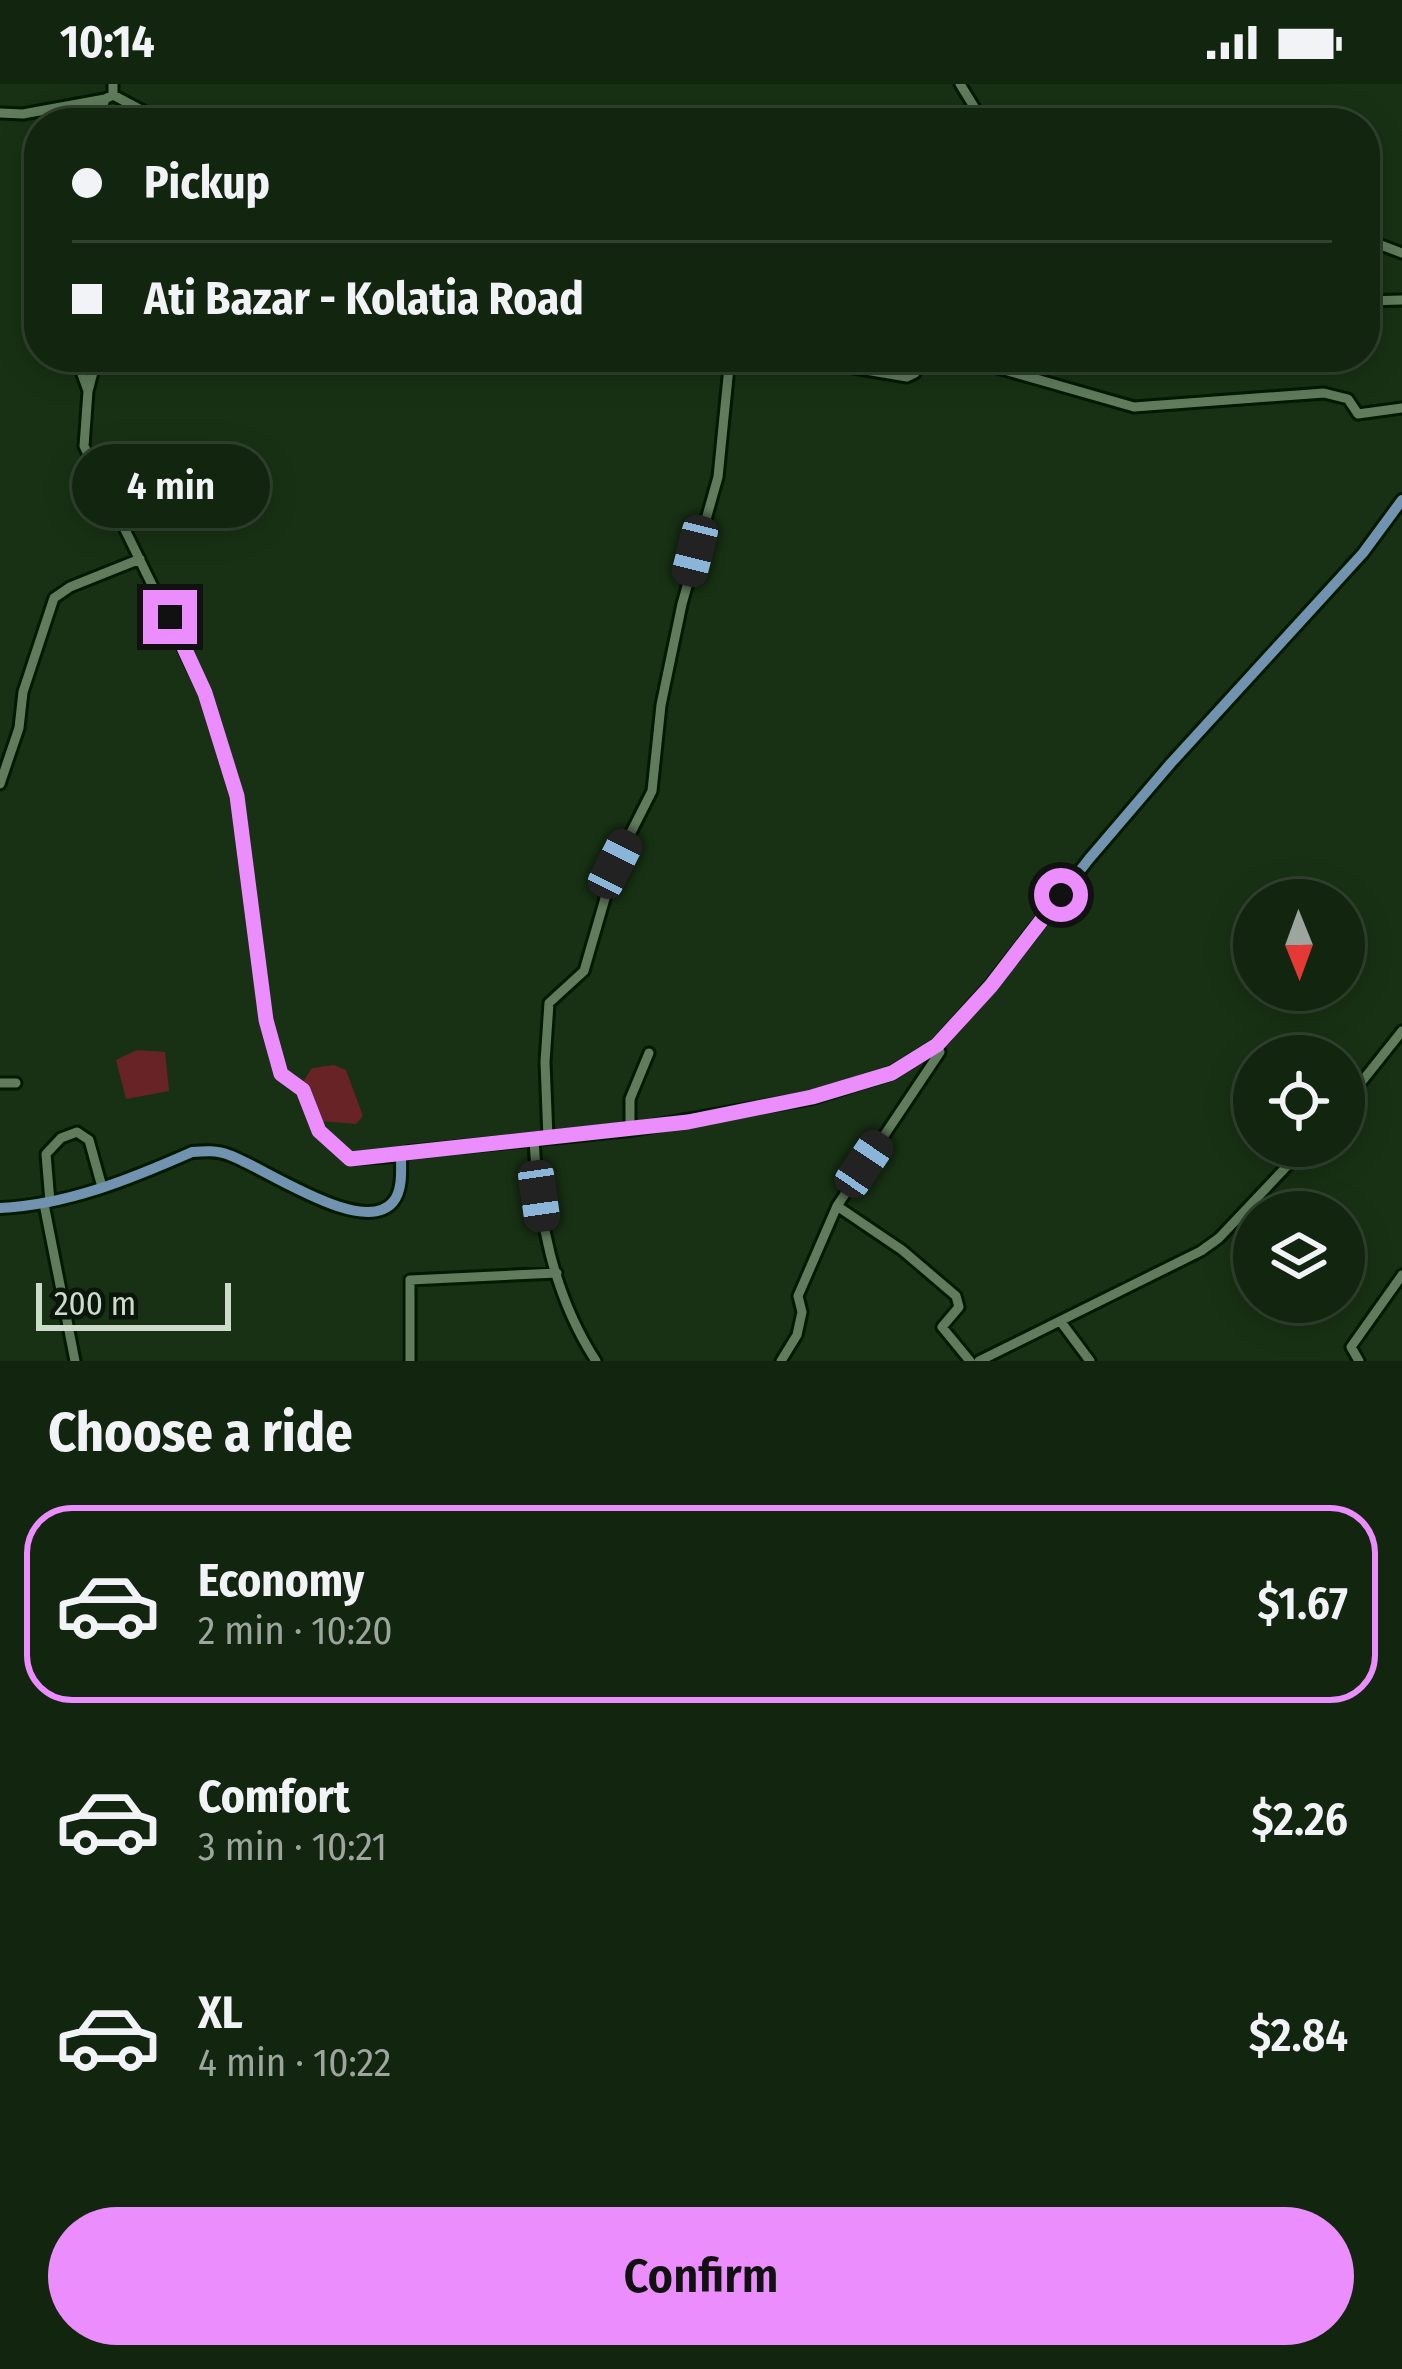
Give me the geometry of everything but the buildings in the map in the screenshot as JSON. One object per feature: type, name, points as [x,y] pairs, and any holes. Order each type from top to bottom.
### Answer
[{"type":"main road","points":[[0,1208],[47,1203],[192,1152],[210,1151],[228,1154],[317,1199],[365,1212],[394,1201],[400,1187],[401,1156],[472,1143],[630,1130],[812,1097],[892,1073],[937,1045],[991,986],[1130,811],[1363,554],[1402,500]]},
{"type":"street","points":[[48,108],[110,93],[138,108]]},
{"type":"street","points":[[81,372],[88,391]]},
{"type":"street","points":[[93,372],[84,446],[205,693],[237,796],[266,1020],[281,1074],[303,1090],[319,1131],[350,1159],[401,1156]]},
{"type":"street","points":[[596,1361],[575,1330],[543,1225],[541,1138],[550,1003],[584,970],[615,864],[652,791],[661,705],[682,604],[718,477],[728,372]]},
{"type":"street","points":[[878,372],[907,377],[915,372]]},
{"type":"street","points":[[1011,372],[1134,407],[1324,392],[1348,399],[1355,413],[1402,408]]},
{"type":"street","points":[[0,784],[54,598],[140,559]]},
{"type":"street","points":[[1365,1077],[1402,1030]]},
{"type":"street","points":[[781,1361],[797,1334],[802,1312],[798,1296],[837,1206],[940,1052],[937,1045]]},
{"type":"street","points":[[630,1130],[633,1086],[649,1054]]},
{"type":"street","points":[[0,1083],[16,1083]]},
{"type":"street","points":[[75,1361],[47,1203],[46,1154],[61,1138],[77,1132],[89,1140],[102,1187]]},
{"type":"street","points":[[837,1206],[902,1250],[956,1296],[958,1307],[942,1327],[974,1361],[1061,1322],[1219,1238],[1286,1167]]},
{"type":"street","points":[[410,1361],[410,1280],[557,1274]]},
{"type":"street","points":[[1360,1361],[1351,1347],[1402,1275]]},
{"type":"street","points":[[1061,1322],[1090,1361]]},
{"type":"shaded area","points":[[137,1050],[165,1052],[169,1091],[126,1099],[116,1060]]},
{"type":"shaded area","points":[[334,1065],[346,1070],[363,1116],[356,1124],[321,1121],[303,1082],[312,1068]]},
{"type":"route","points":[[170,617],[205,693],[237,796],[266,1020],[281,1074],[303,1090],[319,1131],[356,1161],[472,1143],[688,1122],[812,1097],[892,1073],[937,1045],[991,986],[1061,895]]}]
